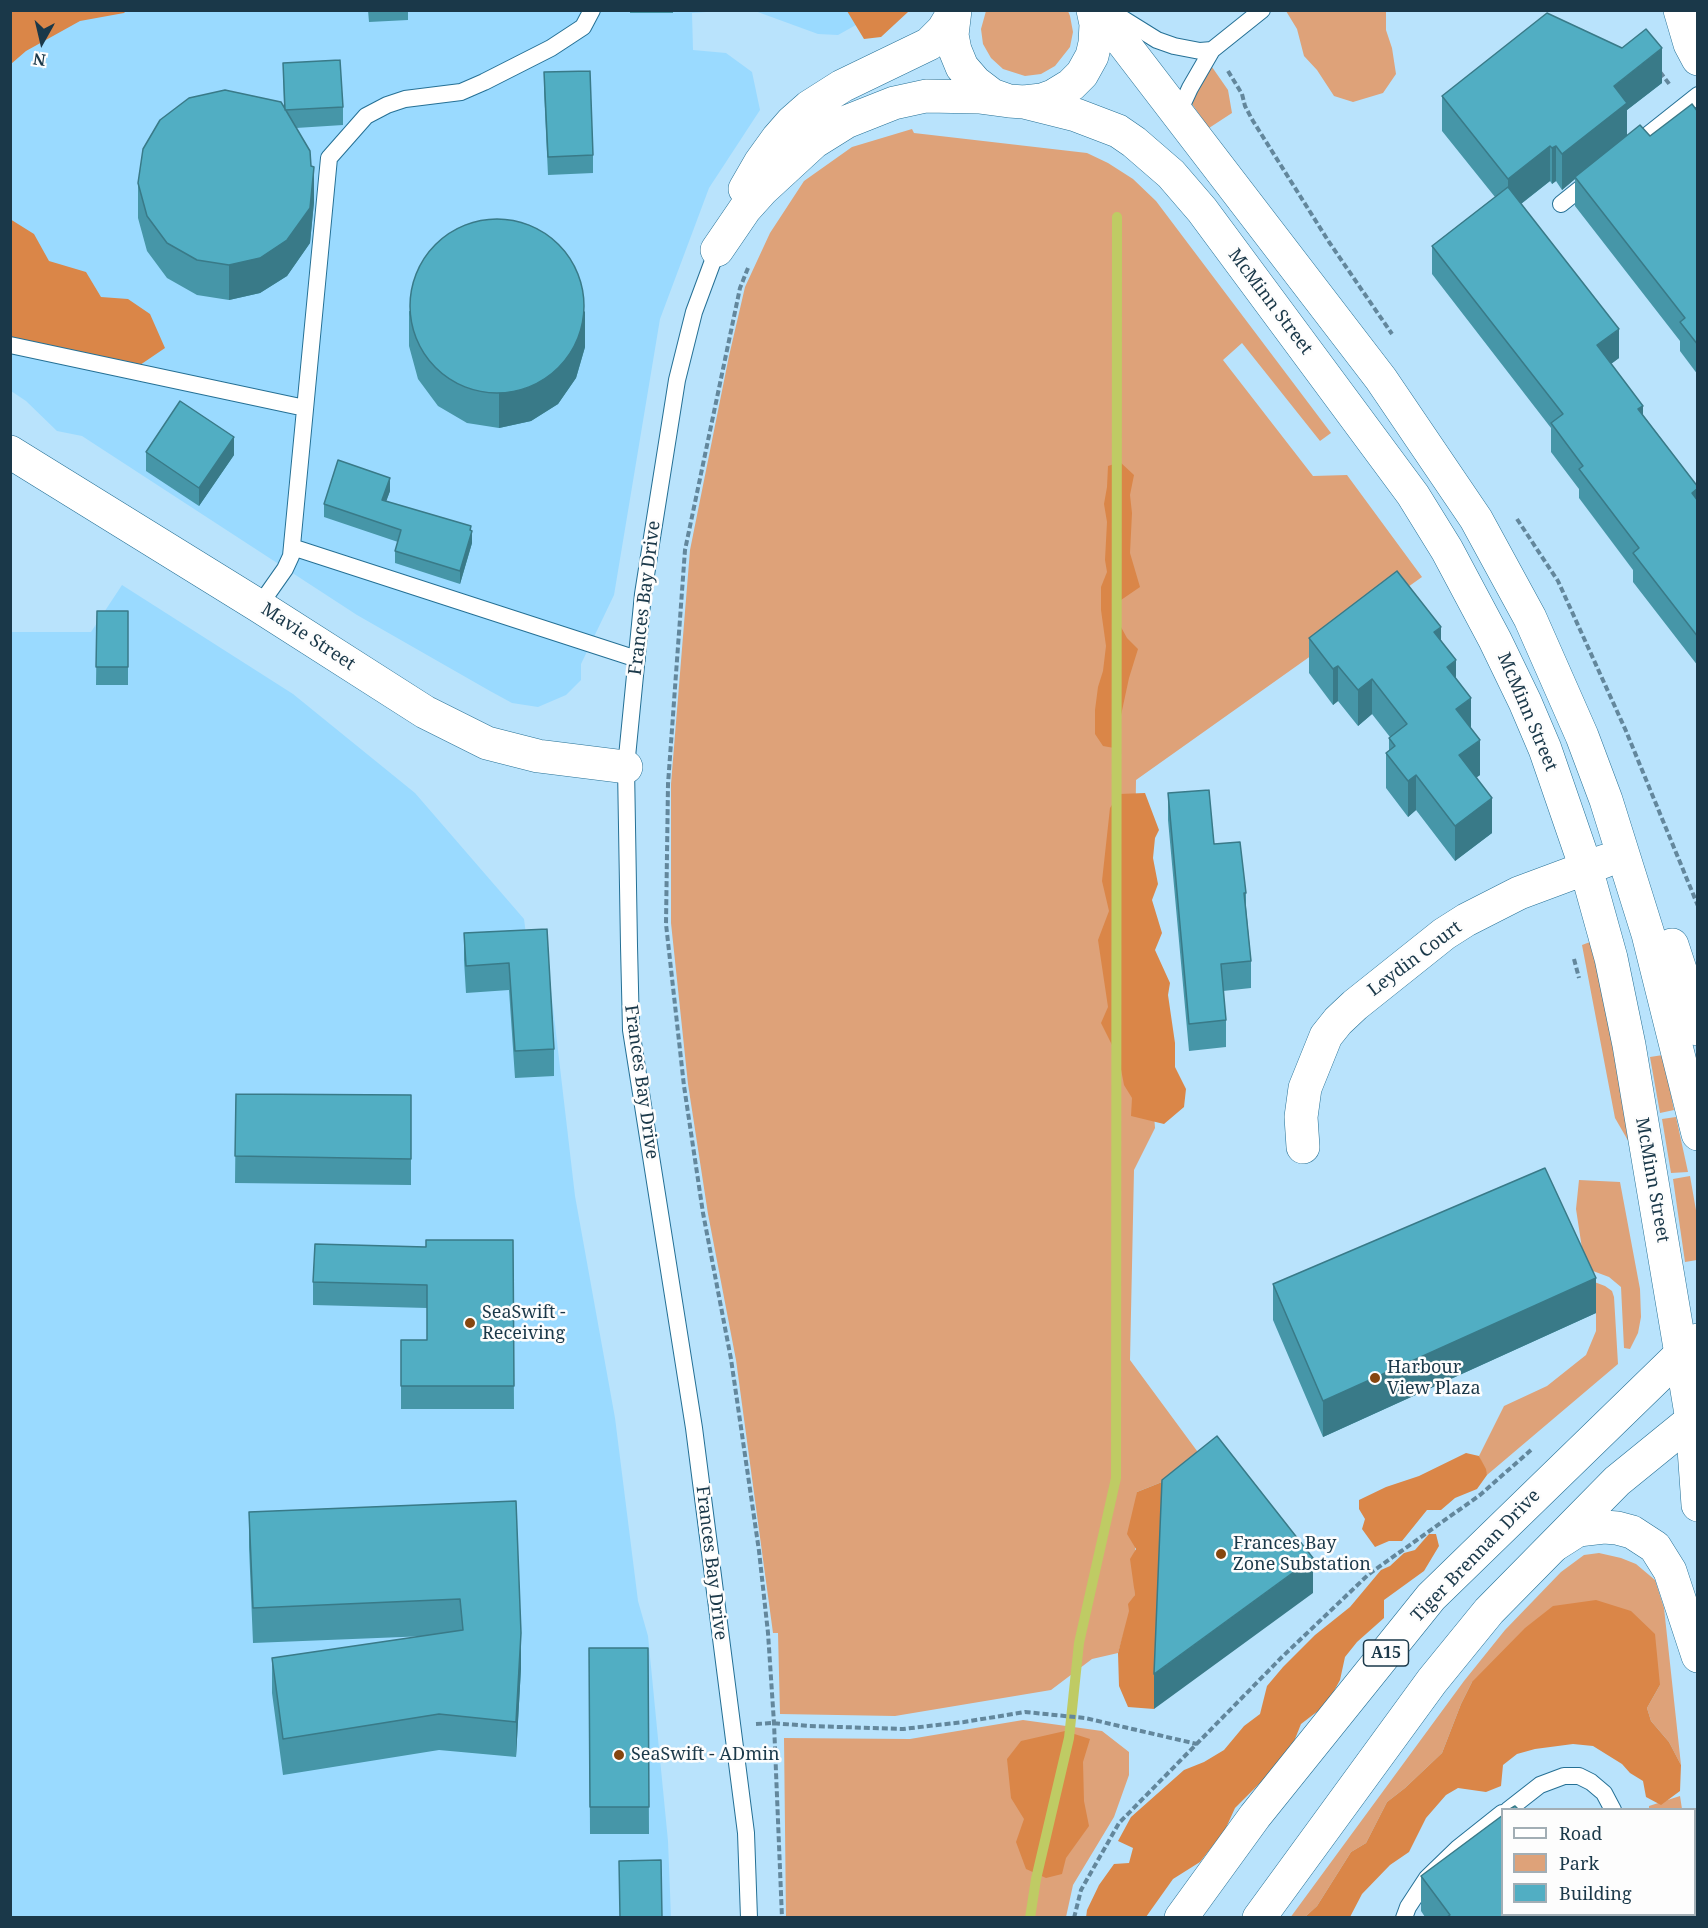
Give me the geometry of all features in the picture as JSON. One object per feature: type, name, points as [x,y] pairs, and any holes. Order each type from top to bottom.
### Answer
[{"type":"street","points":[[955,10],[952,35],[962,67],[975,82],[992,95],[1017,102],[1042,100],[1053,96],[1071,85],[1082,74],[1092,56],[1095,43],[1096,24],[1093,10]]},
{"type":"street","name":"Frances Bay Drive","points":[[717,250],[744,189],[760,163],[792,122],[826,95],[929,44],[943,30],[955,10]]},
{"type":"street","points":[[1098,10],[1381,379],[1476,519],[1530,618],[1582,736],[1623,854],[1658,972],[1698,1134]]},
{"type":"street","points":[[1680,10],[1690,44],[1698,59]]},
{"type":"street","name":"Frances Bay Drive","points":[[717,250],[763,189],[814,142],[846,122],[894,103],[926,96],[979,97],[1017,102]]},
{"type":"street","name":"McMinn Street","points":[[1017,102],[1076,115],[1118,131],[1171,174],[1202,210],[1413,495],[1452,560],[1495,640],[1545,748],[1586,868],[1608,948],[1689,1347],[1695,1417],[1698,1505]]},
{"type":"street","name":"Mavie Street","points":[[10,452],[425,712],[487,743],[538,756],[626,767]]},
{"type":"street","points":[[1623,854],[1643,886],[1666,932],[1684,979],[1698,1029]]},
{"type":"street","name":"Leydin Court","points":[[1303,1147],[1300,1117],[1305,1088],[1322,1043],[1338,1021],[1444,934],[1466,920],[1519,893],[1623,854]]},
{"type":"street","name":"Tiger Brennan Drive","points":[[1180,1917],[1255,1816],[1431,1598],[1689,1347]]},
{"type":"street","points":[[1259,1917],[1432,1681],[1489,1611],[1617,1481],[1695,1417]]},
{"type":"street","points":[[1552,1546],[1578,1530],[1604,1527],[1632,1532],[1655,1547],[1670,1571],[1698,1656]]},
{"type":"lane","points":[[259,606],[285,569],[291,556],[329,158],[366,116],[405,99],[461,92],[484,82],[551,48],[583,27],[592,10]]},
{"type":"lane","points":[[1110,10],[1157,40],[1200,51],[1212,50]]},
{"type":"lane","points":[[1178,114],[1212,50],[1262,10]]},
{"type":"lane","points":[[1562,204],[1691,100]]},
{"type":"lane","name":"Frances Bay Drive","points":[[717,250],[694,312],[677,380],[643,594],[626,767],[631,1030],[694,1428],[746,1833],[749,1917]]},
{"type":"lane","points":[[10,345],[305,408]]},
{"type":"lane","points":[[292,547],[637,659]]},
{"type":"lane","points":[[1509,1808],[1540,1785],[1564,1776],[1579,1776],[1591,1782],[1604,1793],[1612,1808]]},
{"type":"lane","points":[[1404,1917],[1427,1878],[1458,1848],[1501,1815]]},
{"type":"path","points":[[1659,71],[1691,100]]},
{"type":"path","points":[[751,259],[740,288],[685,550],[668,784],[666,924],[684,1086],[703,1213],[732,1359],[759,1551],[768,1633],[774,1723],[782,1917]]},
{"type":"path","points":[[1574,957],[1579,980]]},
{"type":"path","points":[[1074,1917],[1081,1890],[1119,1823],[1282,1657],[1369,1574],[1480,1495],[1536,1446]]},
{"type":"path","points":[[732,1725],[774,1723],[903,1729],[1025,1713],[1084,1718],[1197,1744]]},
{"type":"shaded area","points":[[11,10],[126,11],[80,21],[26,51],[11,64]]},
{"type":"shaded area","points":[[908,10],[881,37],[864,39],[847,11]]},
{"type":"shaded area","points":[[10,11],[720,11],[692,13],[693,50],[726,53],[752,72],[760,110],[709,188],[660,319],[614,595],[581,664],[581,680],[566,695],[538,707],[512,703],[490,691],[357,615],[82,436],[57,431],[26,401],[11,391]]},
{"type":"shaded area","points":[[755,11],[881,11],[838,35],[818,34]]},
{"type":"shaded area","points":[[10,219],[34,234],[49,261],[86,272],[101,297],[128,299],[150,314],[165,348],[140,365],[11,338]]},
{"type":"shaded area","points":[[1120,462],[1134,475],[1130,495],[1132,513],[1130,553],[1140,587],[1121,600],[1116,618],[1127,638],[1138,649],[1129,678],[1114,748],[1103,746],[1095,734],[1095,710],[1106,646],[1101,610],[1101,587],[1107,572],[1105,560],[1107,522],[1104,504],[1108,466]]},
{"type":"shaded area","points":[[122,585],[293,694],[415,793],[524,919],[529,957],[547,956],[575,1196],[615,1418],[638,1601],[648,1636],[668,1841],[671,1917],[11,1918],[11,632],[91,632]]},
{"type":"shaded area","points":[[1145,793],[1159,830],[1155,838],[1153,858],[1158,884],[1152,900],[1162,933],[1155,950],[1170,983],[1168,995],[1175,1043],[1175,1067],[1186,1089],[1184,1107],[1164,1124],[1131,1116],[1132,1098],[1124,1085],[1119,1059],[1101,1023],[1108,1007],[1098,940],[1109,911],[1102,881],[1110,808],[1119,794]]},
{"type":"shaded area","points":[[1466,1453],[1479,1456],[1486,1469],[1487,1475],[1477,1489],[1455,1498],[1441,1510],[1427,1510],[1402,1541],[1389,1541],[1375,1547],[1362,1529],[1365,1519],[1359,1509],[1359,1500],[1386,1487],[1419,1476]]},
{"type":"shaded area","points":[[1200,1455],[1162,1515],[1154,1709],[1128,1707],[1119,1686],[1118,1653],[1129,1611],[1128,1604],[1135,1595],[1130,1559],[1136,1549],[1127,1534],[1137,1492],[1162,1482]]},
{"type":"shaded area","points":[[1429,1534],[1436,1534],[1439,1546],[1424,1571],[1384,1600],[1384,1618],[1357,1642],[1345,1657],[1340,1680],[1327,1704],[1301,1724],[1289,1754],[1235,1808],[1225,1830],[1200,1862],[1173,1879],[1146,1917],[1086,1918],[1087,1910],[1099,1885],[1114,1864],[1129,1863],[1133,1848],[1118,1841],[1131,1817],[1184,1770],[1224,1750],[1244,1726],[1260,1714],[1267,1686],[1283,1667],[1315,1635],[1350,1607],[1381,1570],[1390,1566],[1404,1553],[1415,1550]]},
{"type":"shaded area","points":[[1596,1600],[1631,1611],[1655,1634],[1660,1685],[1647,1708],[1651,1721],[1669,1742],[1681,1765],[1680,1791],[1661,1805],[1646,1797],[1643,1781],[1630,1773],[1622,1764],[1593,1746],[1573,1744],[1517,1754],[1503,1765],[1501,1786],[1486,1792],[1458,1788],[1446,1795],[1426,1818],[1409,1852],[1390,1865],[1362,1894],[1350,1917],[1305,1917],[1317,1906],[1351,1852],[1366,1843],[1387,1802],[1442,1753],[1472,1682],[1525,1628],[1553,1606]]},
{"type":"shaded area","points":[[1065,1731],[1090,1739],[1083,1762],[1084,1801],[1089,1826],[1066,1858],[1062,1874],[1046,1878],[1026,1869],[1016,1842],[1024,1819],[1011,1798],[1007,1759],[1021,1741]]},
{"type":"green space","points":[[986,11],[1068,11],[1073,32],[1070,47],[1055,66],[1041,74],[1025,76],[1003,69],[991,58],[983,44],[981,29]]},
{"type":"green space","points":[[1286,11],[1386,11],[1386,30],[1392,48],[1396,74],[1383,93],[1353,102],[1334,96],[1317,70],[1304,56],[1297,29]]},
{"type":"green space","points":[[1212,67],[1228,90],[1232,113],[1209,128],[1192,104],[1199,82]]},
{"type":"green space","points":[[912,129],[914,133],[1087,153],[1133,179],[1156,201],[1331,433],[1320,441],[1242,343],[1223,360],[1313,476],[1347,475],[1422,577],[1136,780],[1135,853],[1155,1128],[1134,1170],[1130,1360],[1200,1455],[1162,1482],[1137,1492],[1135,1595],[1118,1653],[1092,1659],[1051,1690],[895,1716],[780,1714],[778,1633],[773,1633],[736,1360],[708,1214],[688,1084],[671,923],[671,784],[690,550],[745,287],[770,233],[804,181],[852,147]]},
{"type":"green space","points":[[1590,942],[1605,1001],[1630,1144],[1615,1118],[1582,945]]},
{"type":"green space","points":[[1663,1055],[1674,1110],[1660,1113],[1650,1057]]},
{"type":"green space","points":[[1676,1117],[1688,1172],[1671,1173],[1662,1119]]},
{"type":"green space","points":[[1690,1176],[1697,1216],[1697,1260],[1685,1262],[1673,1179]]},
{"type":"green space","points":[[1579,1180],[1620,1182],[1640,1289],[1641,1317],[1638,1333],[1630,1349],[1624,1348],[1621,1287],[1609,1277],[1585,1268],[1576,1209]]},
{"type":"green space","points":[[1589,1280],[1612,1291],[1618,1364],[1487,1475],[1479,1456],[1504,1406],[1547,1386],[1586,1355],[1596,1331],[1596,1313],[1589,1299]]},
{"type":"green space","points":[[1599,1553],[1636,1564],[1655,1580],[1664,1608],[1681,1765],[1669,1742],[1651,1721],[1647,1708],[1660,1685],[1472,1682],[1442,1753],[1387,1802],[1366,1843],[1351,1852],[1317,1906],[1305,1917],[1290,1918],[1464,1681],[1505,1630],[1561,1572],[1584,1555]]},
{"type":"green space","points":[[1023,1720],[1102,1731],[1129,1752],[1129,1775],[1114,1817],[1073,1885],[1066,1917],[786,1917],[784,1738],[910,1739]]},
{"type":"green space","points":[[1680,1796],[1682,1808],[1649,1808],[1649,1806]]},
{"type":"building","points":[[1547,13],[1622,48],[1646,29],[1662,48],[1614,86],[1627,103],[1562,154],[1556,146],[1552,148],[1550,146],[1508,179],[1442,96]]},
{"type":"building","points":[[340,60],[343,107],[285,110],[283,63]]},
{"type":"building","points":[[590,71],[593,155],[548,157],[544,72]]},
{"type":"building","points":[[225,90],[281,102],[310,151],[311,166],[314,167],[310,208],[287,240],[260,258],[229,265],[197,260],[167,243],[147,216],[138,183],[143,149],[160,120],[189,98]]},
{"type":"building","points":[[1692,104],[1698,112],[1698,345],[1680,322],[1685,318],[1575,177],[1640,125],[1650,136]]},
{"type":"building","points":[[1508,187],[1619,329],[1597,345],[1643,406],[1638,409],[1698,487],[1692,493],[1698,501],[1698,637],[1633,553],[1639,548],[1579,469],[1583,466],[1551,423],[1563,414],[1432,246]]},
{"type":"building","points":[[497,219],[530,226],[545,234],[558,245],[569,258],[577,273],[584,306],[577,339],[569,354],[558,367],[545,378],[530,386],[497,393],[464,386],[449,378],[436,367],[425,354],[417,339],[410,306],[417,273],[425,258],[436,245],[449,234],[464,226]]},
{"type":"building","points":[[180,401],[234,437],[199,488],[146,452]]},
{"type":"building","points":[[338,460],[390,478],[382,500],[471,526],[472,531],[460,571],[395,551],[401,530],[324,504]]},
{"type":"building","points":[[1397,571],[1441,627],[1434,632],[1456,660],[1447,667],[1471,698],[1456,709],[1480,740],[1459,755],[1492,798],[1455,826],[1416,775],[1408,781],[1386,753],[1395,746],[1389,738],[1407,724],[1372,679],[1358,690],[1338,666],[1333,669],[1309,638]]},
{"type":"building","points":[[97,611],[128,611],[128,667],[96,667]]},
{"type":"building","points":[[1209,790],[1214,844],[1240,842],[1251,961],[1221,964],[1226,1020],[1189,1024],[1168,793]]},
{"type":"building","points":[[547,929],[554,1049],[515,1051],[509,963],[466,966],[464,933]]},
{"type":"building","points":[[236,1094],[411,1095],[411,1159],[235,1156]]},
{"type":"building","name":"Harbour View Plaza","points":[[1545,1168],[1596,1278],[1323,1401],[1273,1284]]},
{"type":"building","name":"SeaSwift - Receiving","points":[[426,1240],[513,1240],[514,1386],[401,1386],[401,1340],[427,1340],[427,1285],[313,1282],[315,1244],[426,1247]]},
{"type":"building","name":"Frances Bay Zone Substation","points":[[1217,1436],[1313,1558],[1154,1674],[1162,1480]]},
{"type":"building","points":[[516,1501],[521,1633],[516,1722],[439,1714],[283,1739],[272,1658],[463,1630],[460,1599],[253,1608],[249,1512]]},
{"type":"building","name":"SeaSwift - ADmin","points":[[589,1648],[648,1648],[649,1807],[590,1807]]},
{"type":"building","points":[[1501,1816],[1501,1916],[1566,1917],[1447,1917],[1450,1915],[1421,1876]]},
{"type":"building","points":[[661,1860],[662,1917],[620,1917],[619,1861]]},
{"type":"waterway","points":[[1030,1918],[1036,1879],[1069,1738],[1079,1643],[1116,1478],[1117,217]]},
{"type":"place","name":"SeaSwift - Receiving","points":[[470,1323]]},
{"type":"place","name":"Harbour View Plaza","points":[[1375,1378]]},
{"type":"place","name":"Frances Bay Zone Substation","points":[[1221,1554]]},
{"type":"place","name":"SeaSwift - ADmin","points":[[619,1755]]}]
